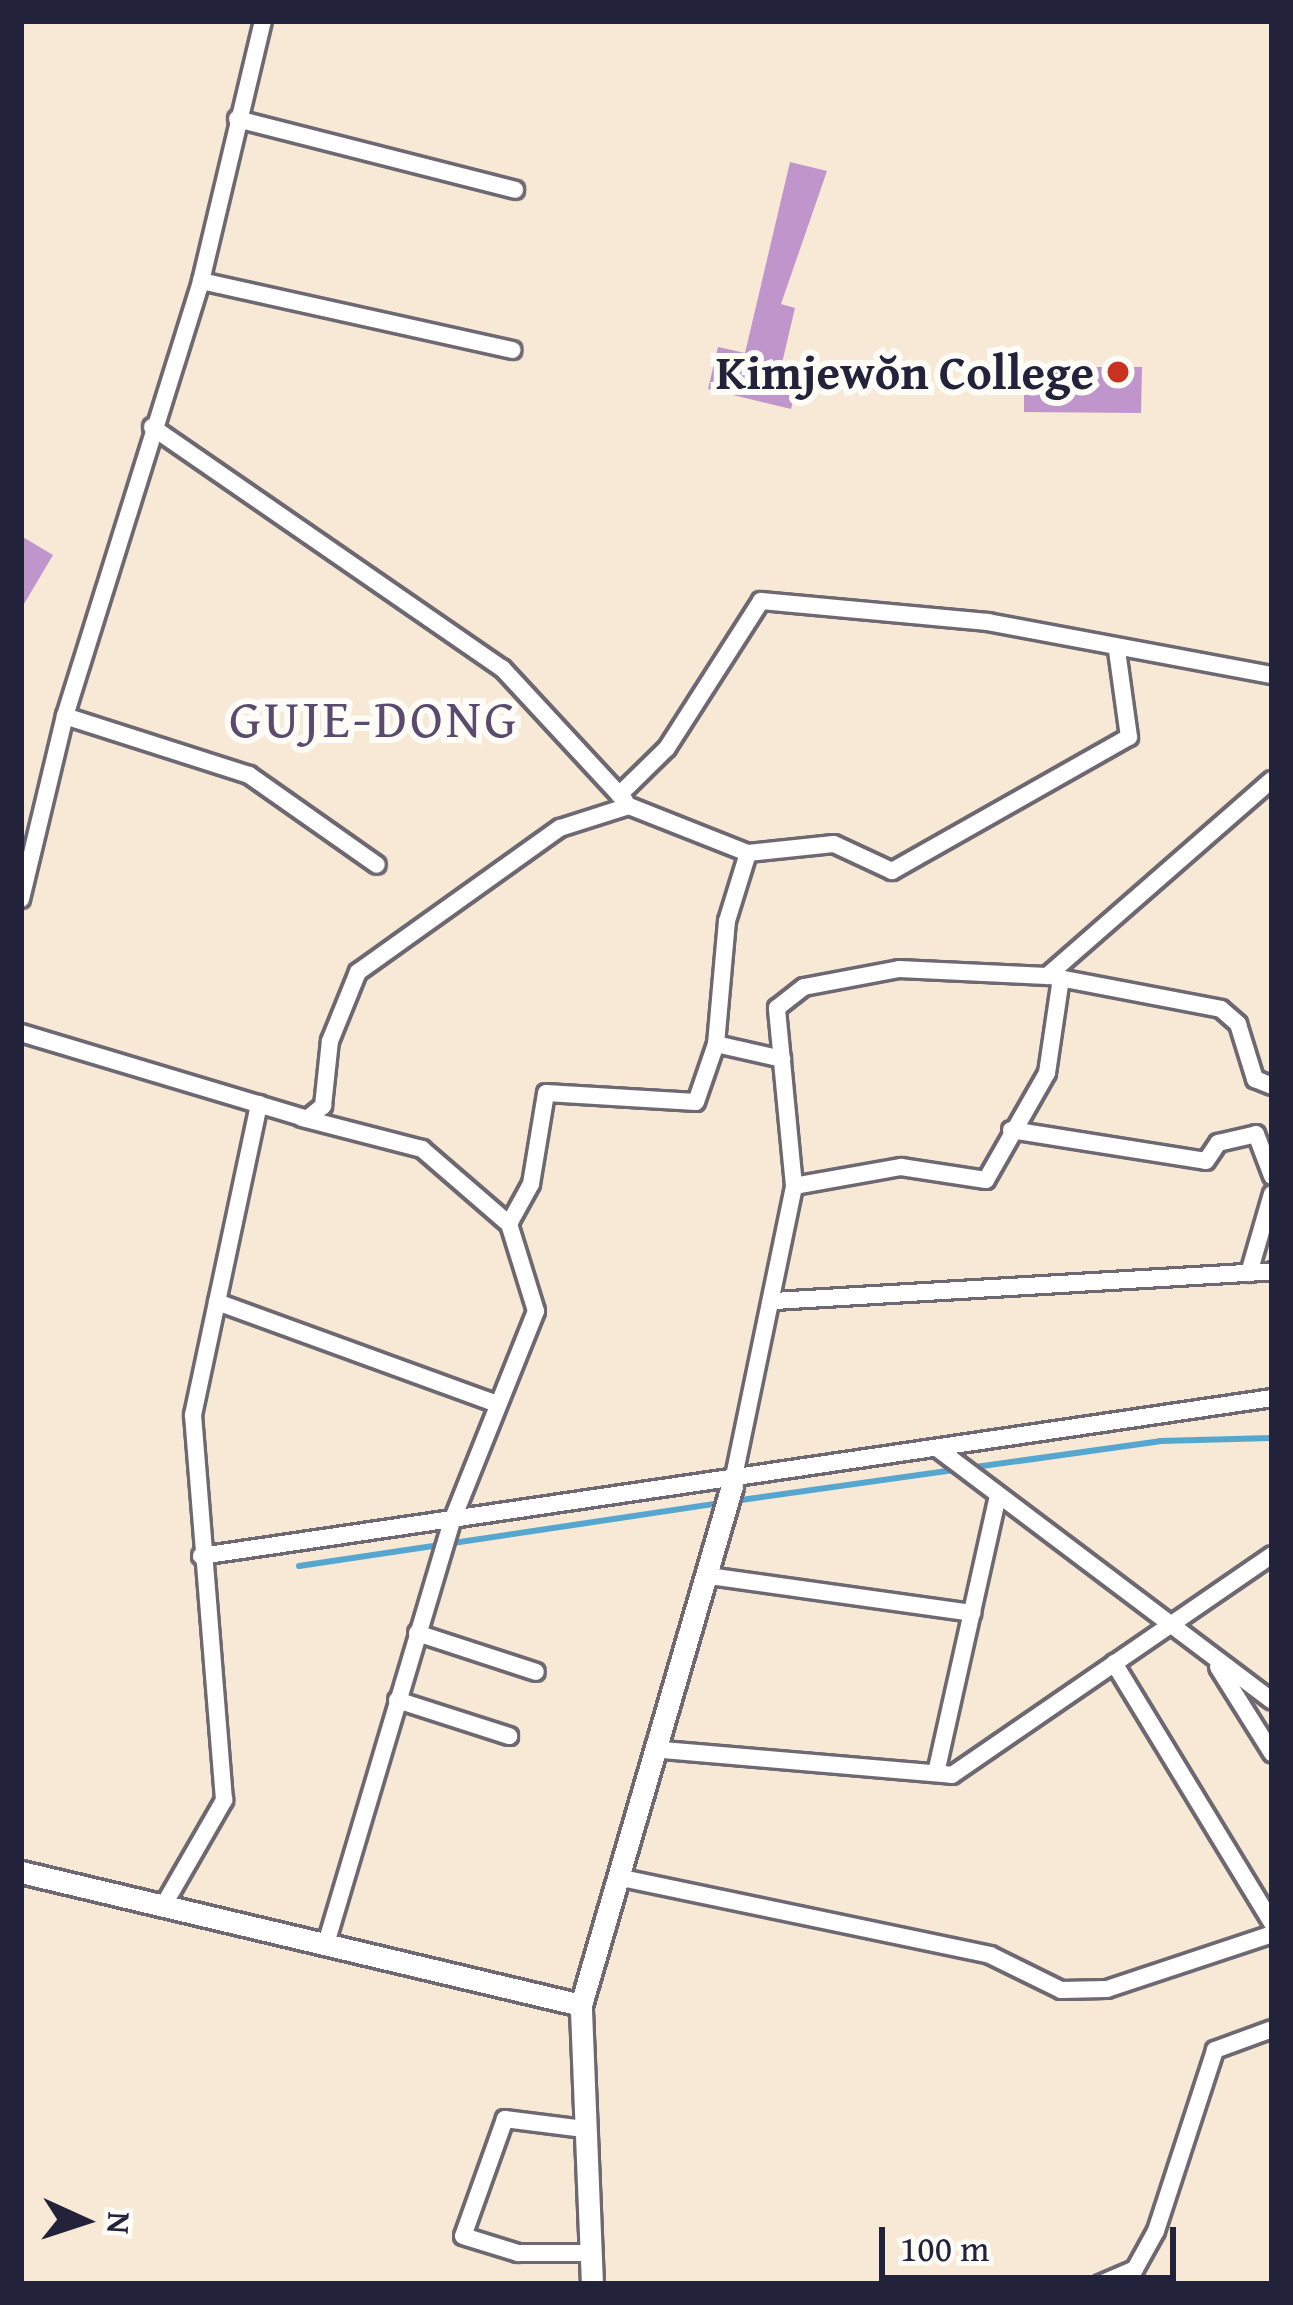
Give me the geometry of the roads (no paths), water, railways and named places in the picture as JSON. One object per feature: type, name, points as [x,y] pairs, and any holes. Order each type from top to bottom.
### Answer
[{"type":"street","points":[[21,898],[65,716],[201,281],[263,21]]},
{"type":"street","points":[[237,119],[515,190]]},
{"type":"street","points":[[201,281],[512,350]]},
{"type":"street","points":[[152,428],[502,668],[624,801],[748,853],[834,844],[892,871],[1129,737],[1117,651]]},
{"type":"street","points":[[307,1119],[323,1106],[331,1041],[358,972],[560,828],[624,801],[667,748],[761,602],[988,622],[1117,651],[1272,676]]},
{"type":"street","points":[[65,716],[249,775],[377,865]]},
{"type":"street","points":[[794,1186],[901,1167],[986,1180],[1047,1072],[1054,977],[1272,780]]},
{"type":"street","points":[[509,1224],[531,1184],[546,1093],[696,1102],[716,1044],[727,921],[748,853]]},
{"type":"street","points":[[592,2284],[586,2253],[581,2005],[662,1750],[710,1576],[775,1300],[794,1186],[777,1008],[804,987],[899,969],[1054,977],[1221,1009],[1238,1024],[1255,1079],[1272,1086]]},
{"type":"street","points":[[21,1033],[422,1149],[509,1224],[536,1311],[452,1521],[325,1947]]},
{"type":"street","points":[[716,1044],[782,1059]]},
{"type":"street","points":[[162,1908],[224,1800],[200,1556],[194,1415],[259,1104]]},
{"type":"street","points":[[1011,1130],[1206,1161],[1218,1143],[1256,1134],[1272,1176]]},
{"type":"street","points":[[1249,1273],[1272,1194]]},
{"type":"street","points":[[775,1300],[1272,1271]]},
{"type":"street","points":[[217,1302],[498,1404]]},
{"type":"street","points":[[200,1556],[452,1521],[729,1496],[938,1449],[1272,1398]]},
{"type":"street","points":[[938,1449],[1272,1701]]},
{"type":"street","points":[[936,1774],[998,1496]]},
{"type":"street","points":[[662,1750],[952,1775],[1272,1555]]},
{"type":"street","points":[[710,1576],[972,1612]]},
{"type":"street","points":[[417,1633],[536,1672]]},
{"type":"street","points":[[1213,1658],[1272,1753]]},
{"type":"street","points":[[1114,1663],[1272,1923]]},
{"type":"street","points":[[397,1700],[509,1736]]},
{"type":"street","points":[[21,1872],[581,2005]]},
{"type":"street","points":[[622,1878],[990,1955],[1061,1990],[1107,1989],[1272,1934]]},
{"type":"street","points":[[1100,2284],[1136,2269],[1156,2230],[1215,2050],[1272,2030]]},
{"type":"street","points":[[584,2128],[505,2119],[464,2236],[518,2253],[586,2253]]},
{"type":"waterway","points":[[734,1501],[1160,1441],[1272,1438]]},
{"type":"waterway","points":[[299,1566],[721,1503]]},
{"type":"place","name":"Kimjewŏn College","points":[[1118,372]]},
{"type":"district","name":"GUJE-DONG","points":[[374,718]]}]
